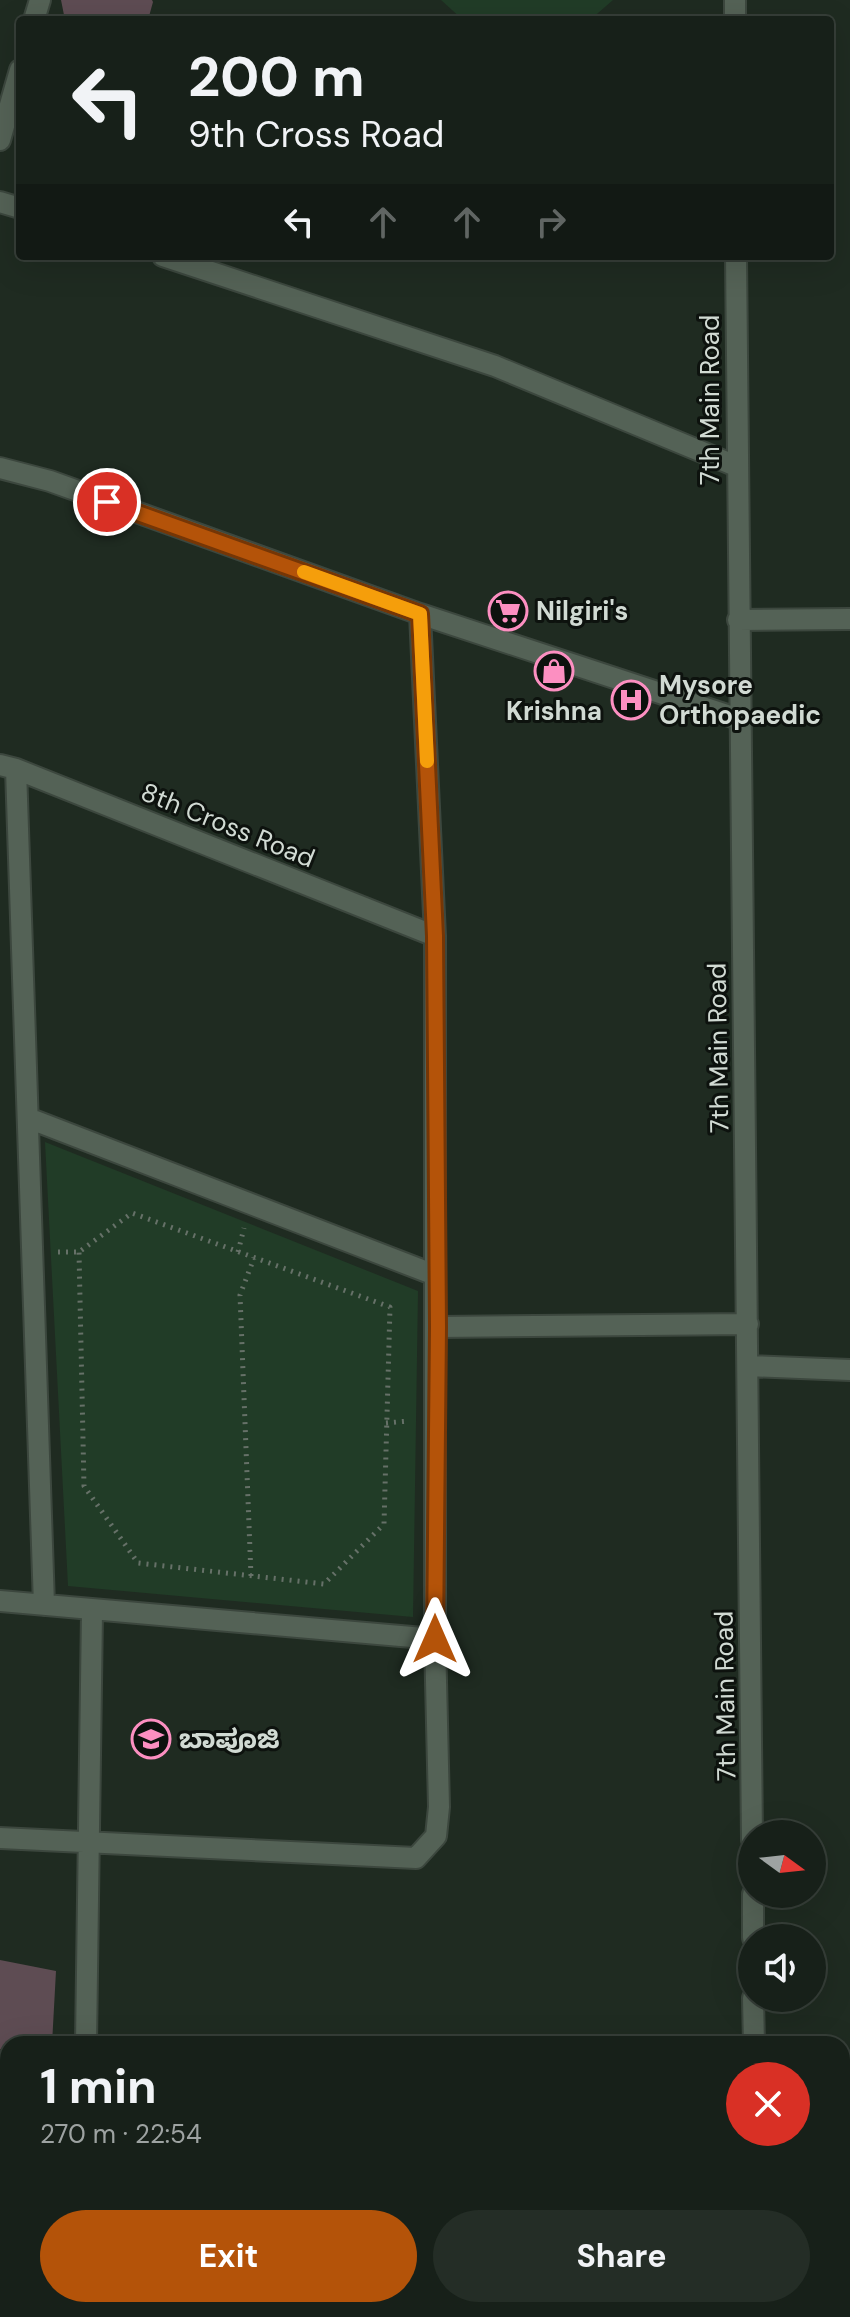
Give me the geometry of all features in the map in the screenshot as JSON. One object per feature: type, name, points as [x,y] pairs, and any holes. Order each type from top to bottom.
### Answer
[{"type":"street","points":[[0,140],[16,84]]},
{"type":"street","points":[[175,260],[495,366],[736,466]]},
{"type":"street","name":"7th Main Road","points":[[736,260],[752,1820]]},
{"type":"street","points":[[0,468],[50,481],[420,614],[739,719]]},
{"type":"street","points":[[0,1838],[416,1858],[436,1836],[439,1807],[435,1639],[438,1327],[435,1275],[435,936],[420,614]]},
{"type":"street","points":[[738,620],[850,619]]},
{"type":"street","points":[[8,767],[28,1118],[44,1605]]},
{"type":"street","name":"8th Cross Road","points":[[8,767],[435,936]]},
{"type":"street","points":[[28,1118],[435,1275]]},
{"type":"street","points":[[438,1327],[748,1324]]},
{"type":"street","points":[[748,1366],[850,1370]]},
{"type":"street","points":[[0,1601],[92,1612],[435,1639]]},
{"type":"street","points":[[86,2036],[92,1612]]},
{"type":"street","points":[[753,2012],[754,2036]]},
{"type":"path","points":[[33,1253],[79,1252],[132,1213],[390,1307],[384,1524],[324,1584],[138,1563],[84,1486],[79,1252]]},
{"type":"path","points":[[251,1576],[240,1295],[254,1258]]},
{"type":"green space","points":[[441,0],[613,0],[595,16],[459,16]]},
{"type":"green space","points":[[45,1142],[418,1291],[413,1617],[68,1586]]},
{"type":"building","points":[[61,0],[153,2],[149,16],[64,16]]},
{"type":"building","points":[[0,1960],[56,1971],[52,2036],[0,2036]]},
{"type":"slow traffic","points":[[304,572],[420,614],[427,761]]},
{"type":"place","name":"Nilgiri's","points":[[508,611]]},
{"type":"place","name":"Krishna","points":[[554,671]]},
{"type":"place","name":"Mysore Orthopaedic","points":[[631,700]]},
{"type":"place","name":"ಬಾಪೂಜಿ","points":[[151,1739]]},
{"type":"route","points":[[107,502],[420,614],[435,936],[435,1275],[438,1327],[435,1639]]}]
